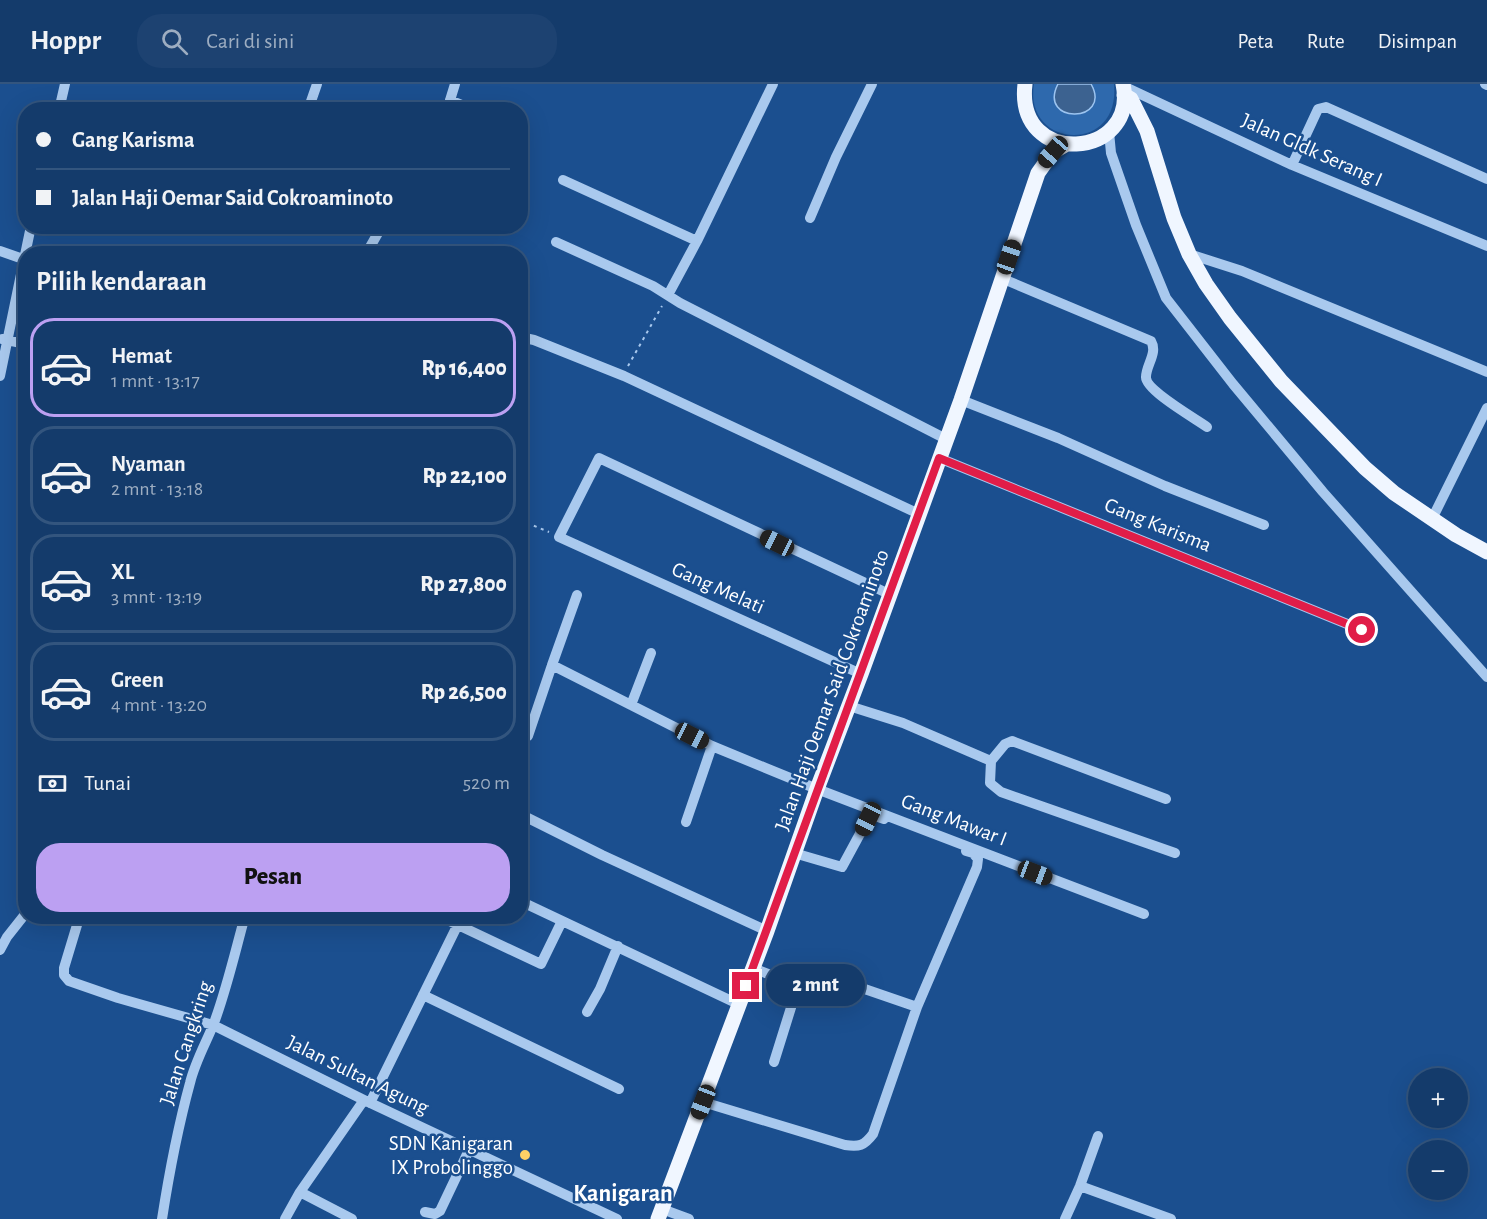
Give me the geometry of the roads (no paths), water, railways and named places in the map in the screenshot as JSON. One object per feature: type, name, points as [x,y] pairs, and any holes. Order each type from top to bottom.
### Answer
[{"type":"main road","points":[[1013,84],[1027,89],[1027,114],[1035,128],[1048,139],[1065,145],[1080,145],[1096,141],[1113,126],[1123,108],[1122,87]]},
{"type":"main road","points":[[1122,87],[1131,99],[1147,131],[1174,218],[1190,254],[1206,284],[1230,318],[1281,381],[1365,468],[1394,493],[1487,552]]},
{"type":"main road","points":[[1113,126],[1147,131]]},
{"type":"main road","points":[[1035,128],[1039,155],[1038,173]]},
{"type":"main road","points":[[1038,173],[1053,152],[1065,145]]},
{"type":"main road","name":"Jalan Haji Oemar Said Cokroaminoto","points":[[660,1214],[767,931],[961,400],[1038,173]]},
{"type":"street","points":[[61,102],[65,84]]},
{"type":"street","points":[[311,102],[317,84]]},
{"type":"street","points":[[450,102],[455,84]]},
{"type":"street","points":[[668,295],[697,241],[772,84]]},
{"type":"street","points":[[810,218],[836,157],[872,84]]},
{"type":"street","points":[[1027,89],[1036,118],[1046,130],[1060,138],[1075,140],[1089,138],[1102,131],[1111,121],[1118,108],[1122,87]]},
{"type":"street","name":"Jalan Gldk Serang I","points":[[1122,87],[1292,165],[1487,246]]},
{"type":"street","points":[[1292,165],[1318,109],[1326,107],[1487,179]]},
{"type":"street","points":[[1113,126],[1111,153],[1136,225],[1166,298],[1233,384],[1323,492],[1487,677]]},
{"type":"street","points":[[563,180],[697,241]]},
{"type":"street","points":[[556,242],[653,286],[946,440]]},
{"type":"street","points":[[0,251],[18,257]]},
{"type":"street","points":[[1190,254],[1242,271],[1487,372]]},
{"type":"street","points":[[1001,278],[1151,341],[1153,350],[1146,377],[1148,384],[1171,403],[1207,427]]},
{"type":"street","points":[[0,376],[3,339],[18,279]]},
{"type":"street","points":[[528,338],[624,376],[919,514]]},
{"type":"street","points":[[3,339],[18,342]]},
{"type":"street","points":[[961,400],[1058,438],[1166,486],[1264,525]]},
{"type":"street","points":[[1432,519],[1487,408]]},
{"type":"street","name":"Gang Melati","points":[[861,674],[559,537],[599,458],[889,594]]},
{"type":"street","name":"Gang Karisma","points":[[939,458],[1362,630]]},
{"type":"street","points":[[528,736],[577,595]]},
{"type":"street","points":[[631,705],[651,653]]},
{"type":"street","name":"Gang Mawar I","points":[[552,665],[712,746],[817,789],[1144,914]]},
{"type":"street","points":[[849,706],[903,723],[991,760]]},
{"type":"street","points":[[1166,799],[1012,741],[1005,744],[991,760],[990,783],[1001,792],[1175,853]]},
{"type":"street","points":[[686,822],[712,746]]},
{"type":"street","points":[[703,1102],[845,1145],[858,1147],[866,1143],[873,1134],[917,1007],[977,867],[978,859],[973,853],[875,816],[868,819],[842,867],[794,853]]},
{"type":"street","points":[[528,818],[602,855],[767,931]]},
{"type":"street","points":[[528,905],[738,1004]]},
{"type":"street","points":[[466,924],[541,964],[562,921]]},
{"type":"street","points":[[0,950],[18,923]]},
{"type":"street","name":"Jalan Sultan Agung","points":[[77,924],[64,968],[64,975],[69,981],[118,998],[213,1025],[469,1150],[617,1219]]},
{"type":"street","name":"Jalan Cangkring","points":[[162,1219],[189,1083],[226,988],[243,924]]},
{"type":"street","points":[[285,1219],[300,1192],[367,1101],[458,924]]},
{"type":"street","points":[[586,1012],[600,989],[618,946]]},
{"type":"street","points":[[753,968],[786,981],[799,982]]},
{"type":"street","points":[[774,1062],[799,982],[809,973],[821,974],[917,1007]]},
{"type":"street","points":[[423,995],[619,1089]]},
{"type":"street","points":[[1065,1219],[1098,1136]]},
{"type":"street","points":[[425,1212],[435,1214],[440,1211],[469,1150]]},
{"type":"street","points":[[1080,1186],[1171,1219]]},
{"type":"street","points":[[300,1192],[352,1219]]},
{"type":"street","points":[[660,1214],[688,1219]]},
{"type":"place","name":"SDN Kanigaran IX Probolinggo","points":[[525,1155]]},
{"type":"district","name":"Kanigaran","points":[[623,1194]]}]
